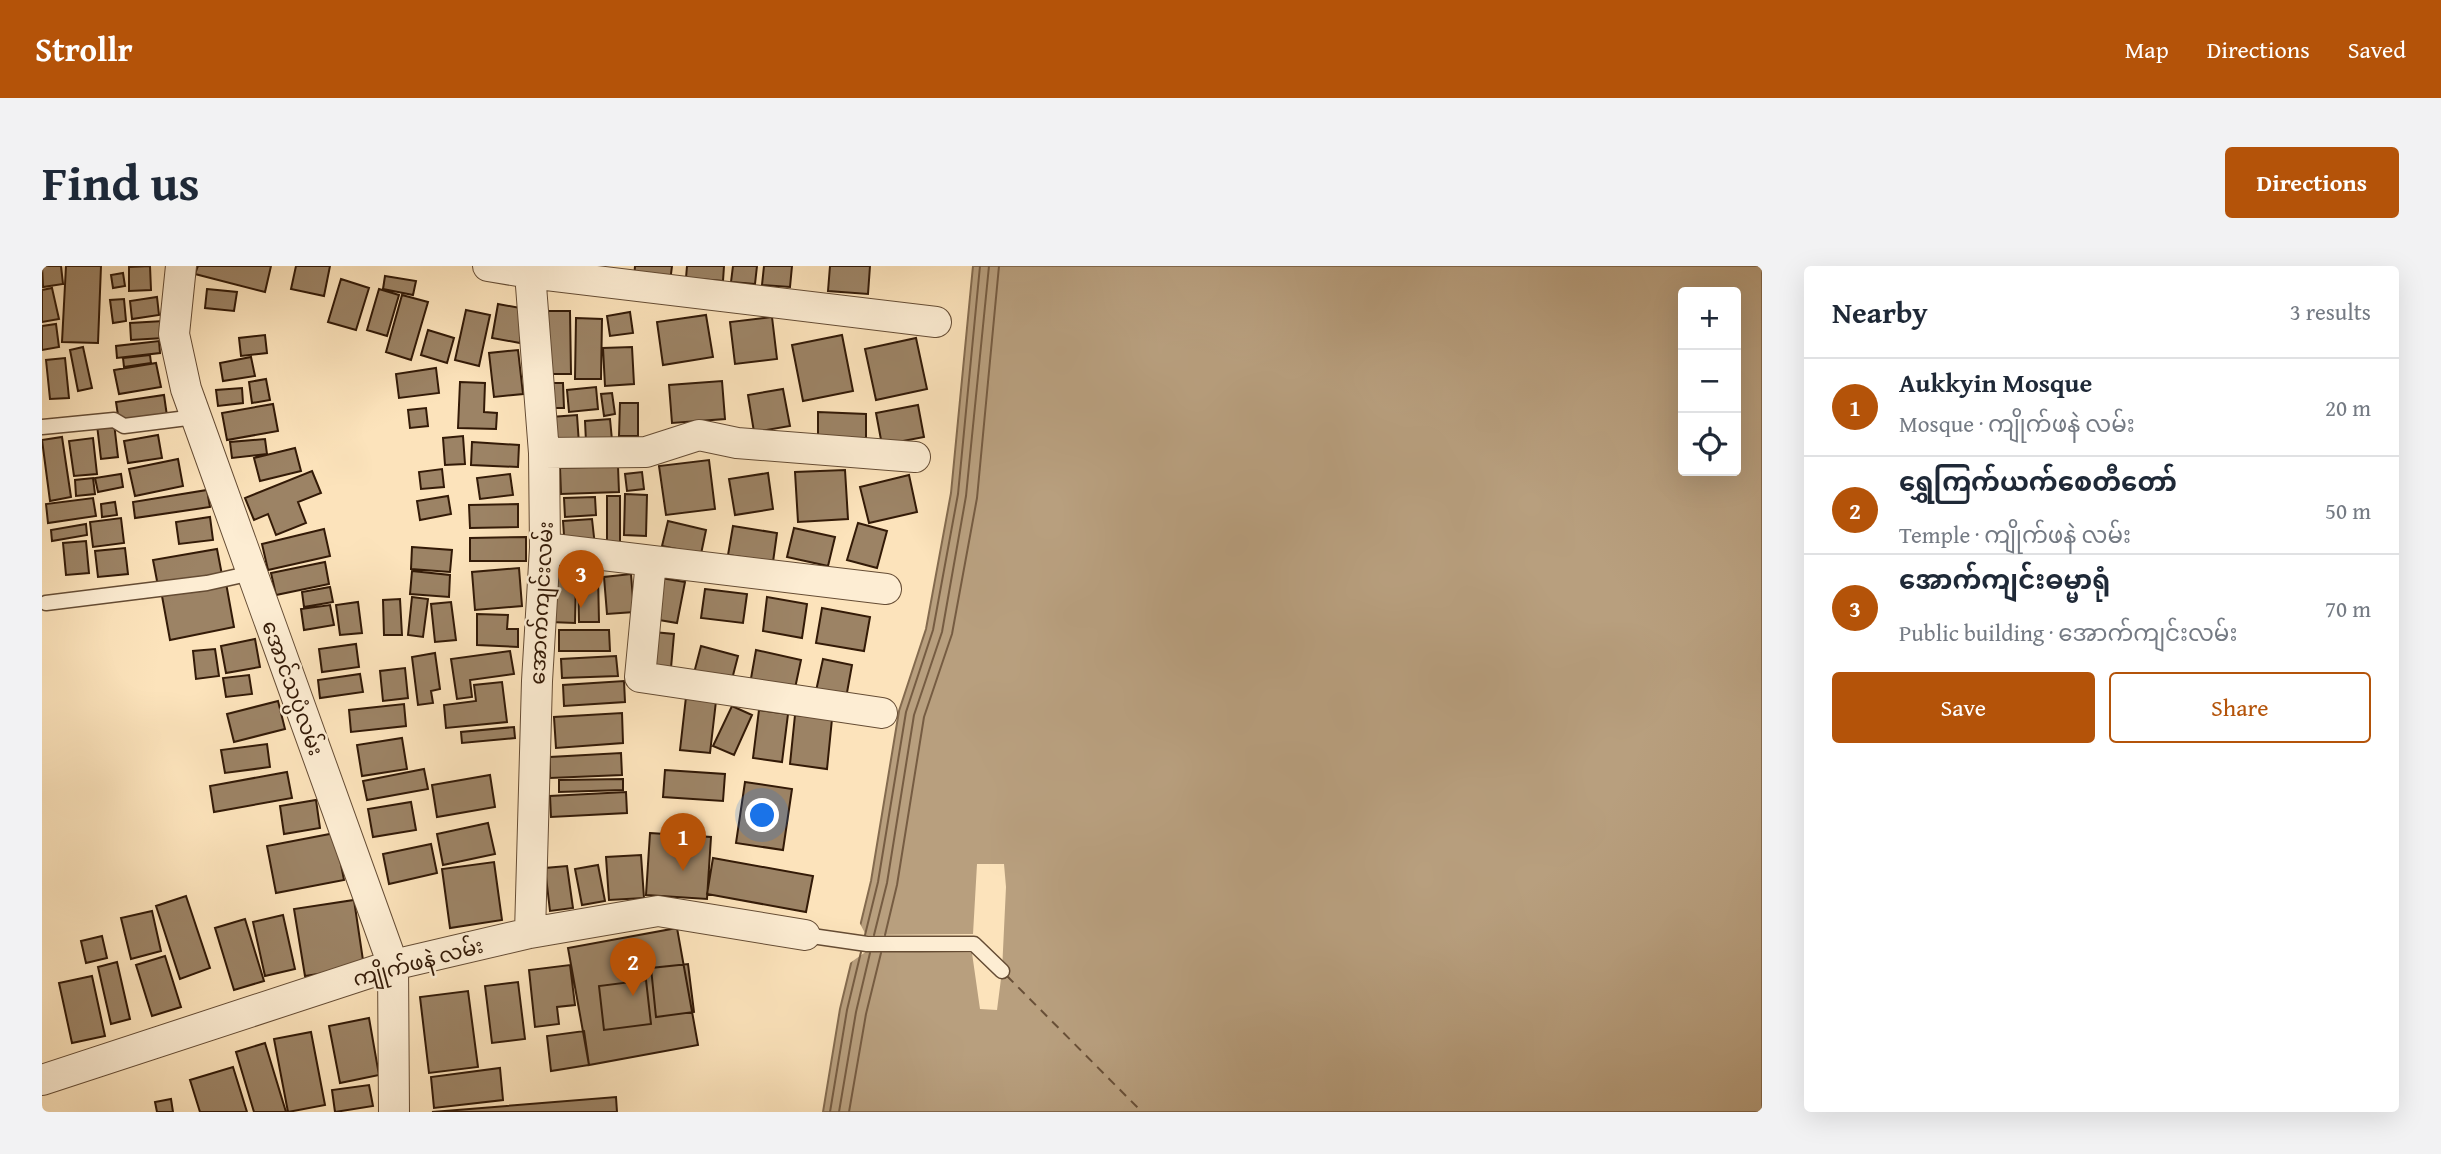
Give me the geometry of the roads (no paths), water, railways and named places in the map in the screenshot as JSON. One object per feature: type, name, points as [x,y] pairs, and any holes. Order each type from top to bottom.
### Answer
[{"type":"street","name":"အောင်သပ္ပံလမ်း","points":[[181,266],[174,334],[186,389],[393,965],[394,1112]]},
{"type":"street","points":[[488,266],[530,274],[936,322]]},
{"type":"street","name":"အောက်ကျင်းလမ်း","points":[[530,274],[544,453],[545,548],[537,681],[530,933]]},
{"type":"street","points":[[544,453],[646,452],[699,435],[737,443],[915,457]]},
{"type":"street","points":[[545,548],[886,589]]},
{"type":"street","points":[[652,561],[640,677],[882,713]]},
{"type":"street","name":"ကျိုက်ဖနဲ လမ်း","points":[[42,1080],[393,965],[530,933],[658,911],[805,935]]},
{"type":"lane","points":[[42,427],[114,420],[124,426],[195,417]]},
{"type":"lane","points":[[47,603],[207,583],[252,573]]},
{"type":"lane","points":[[805,935],[867,944],[974,944],[1002,971]]},
{"type":"water","points":[[973,266],[1762,266],[1762,1112],[823,1112],[840,1009],[871,881],[899,711],[926,629],[951,493]]},
{"type":"place","name":"အောက်ကျင်းဓမ္မာရုံ","points":[[581,608]]},
{"type":"place","name":"Aukkyin Mosque","points":[[683,871]]},
{"type":"place","name":"ရွှေကြက်ယက်စေတီတော်","points":[[633,996]]}]
